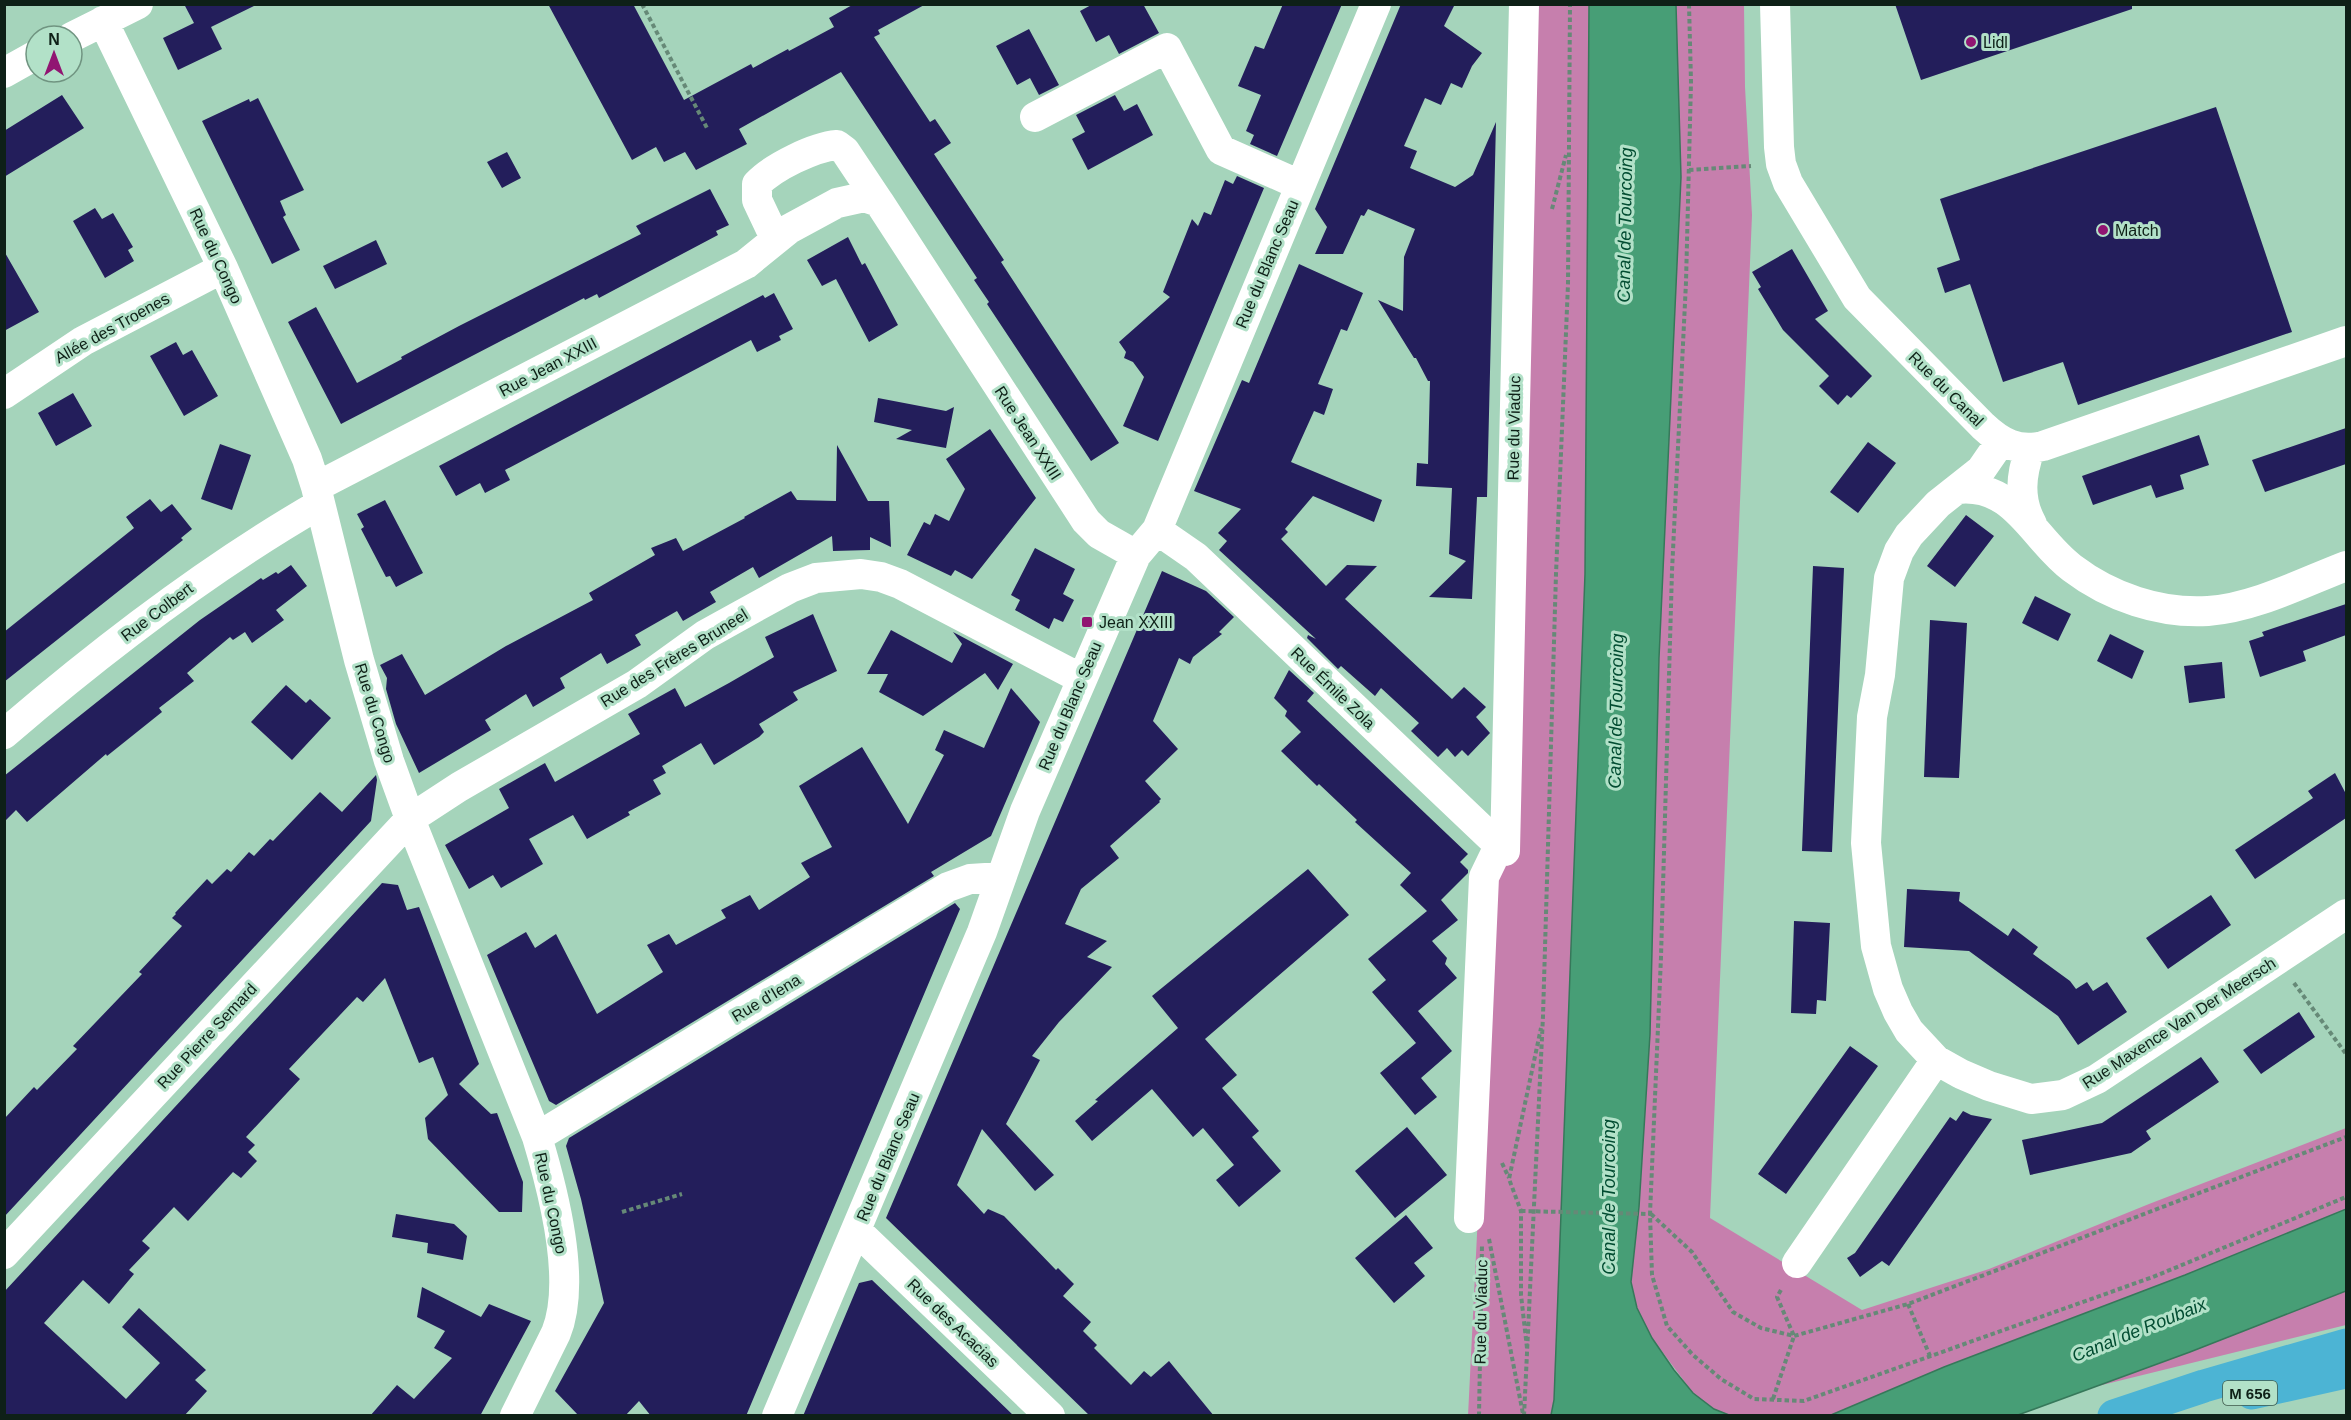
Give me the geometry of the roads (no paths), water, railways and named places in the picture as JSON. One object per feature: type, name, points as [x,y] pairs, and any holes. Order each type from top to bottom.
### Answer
[{"type":"highway","points":[[2114,1416],[2204,1386],[2346,1345]]},
{"type":"highway","name":"M 656","points":[[2154,1416],[2346,1372]]},
{"type":"highway","name":"M 656","points":[[2243,1416],[2346,1390]]},
{"type":"street","points":[[84,31],[138,4]]},
{"type":"street","name":"Rue du Blanc Seau","points":[[777,1416],[982,932],[1025,811],[1136,555],[1157,530],[1376,4]]},
{"type":"street","name":"Rue du Viaduc","points":[[1502,849],[1524,4]]},
{"type":"street","name":"Rue du Canal","points":[[1775,4],[1781,164],[1788,183],[1857,298],[1983,426],[2010,446],[2030,449]]},
{"type":"street","name":"Rue du Congo","points":[[103,21],[223,268],[307,459],[318,495],[358,660],[389,762],[537,1137],[550,1182],[563,1256],[565,1292],[560,1322],[518,1414]]},
{"type":"street","points":[[1035,117],[1167,48],[1221,150],[1300,185]]},
{"type":"street","points":[[4,73],[24,62]]},
{"type":"street","name":"Rue Jean XXIII","points":[[775,238],[757,200],[757,184],[764,177],[816,149],[837,145],[845,151],[879,202],[1086,521],[1099,534],[1136,555]]},
{"type":"street","name":"Rue Jean XXIII","points":[[318,495],[746,264],[775,238],[789,229],[844,201],[864,197],[879,202]]},
{"type":"street","name":"Allée des Troenes","points":[[4,394],[83,341],[223,268]]},
{"type":"street","points":[[2037,532],[2023,503],[2022,475],[2030,449],[2346,341]]},
{"type":"street","name":"Rue Maxence Van Der Meersch","points":[[2001,441],[1981,470],[1938,504],[1910,535],[1899,551],[1889,578],[1880,675],[1872,717],[1866,843],[1880,967],[1898,1012],[1910,1031],[1936,1060],[1961,1074],[2014,1095],[2031,1099],[2063,1095],[2097,1079],[2346,914]]},
{"type":"street","points":[[1958,489],[1974,487],[1988,490],[2017,510],[2072,568],[2107,591],[2150,605],[2179,610],[2227,609],[2346,566]]},
{"type":"street","name":"Rue Colbert","points":[[4,734],[181,593],[318,495]]},
{"type":"street","name":"Rue Émile Zola","points":[[1157,530],[1196,557],[1502,849]]},
{"type":"street","name":"Rue des Frères Bruneel","points":[[410,819],[459,787],[638,684],[705,635],[790,588],[816,578],[861,574],[881,577],[900,584],[1082,679]]},
{"type":"street","name":"Rue Pierre Semard","points":[[4,1254],[410,819]]},
{"type":"street","points":[[1480,1231],[1484,878],[1502,849]]},
{"type":"street","name":"Rue d'Iena","points":[[537,1137],[948,887],[970,879],[1001,878]]},
{"type":"street","points":[[1797,1263],[1936,1060]]},
{"type":"street","name":"Rue des Acacias","points":[[856,1231],[1050,1416]]},
{"type":"water","name":"Canal de Tourcoing","points":[[1589,5],[1676,5],[1681,177],[1659,658],[1650,1034],[1639,1207],[1631,1282],[1637,1308],[1652,1338],[1674,1370],[1693,1393],[1714,1409],[1729,1415],[1551,1415],[1554,1400],[1585,574]]},
{"type":"water","name":"Canal de Roubaix","points":[[2346,1209],[2346,1291],[2190,1352],[2018,1415],[1831,1415],[1944,1367],[2185,1275]]},
{"type":"place","name":"Lidl","points":[[1971,42]]},
{"type":"place","name":"Match","points":[[2103,230]]},
{"type":"place","name":"Jean XXIII","points":[[1087,622]]}]
